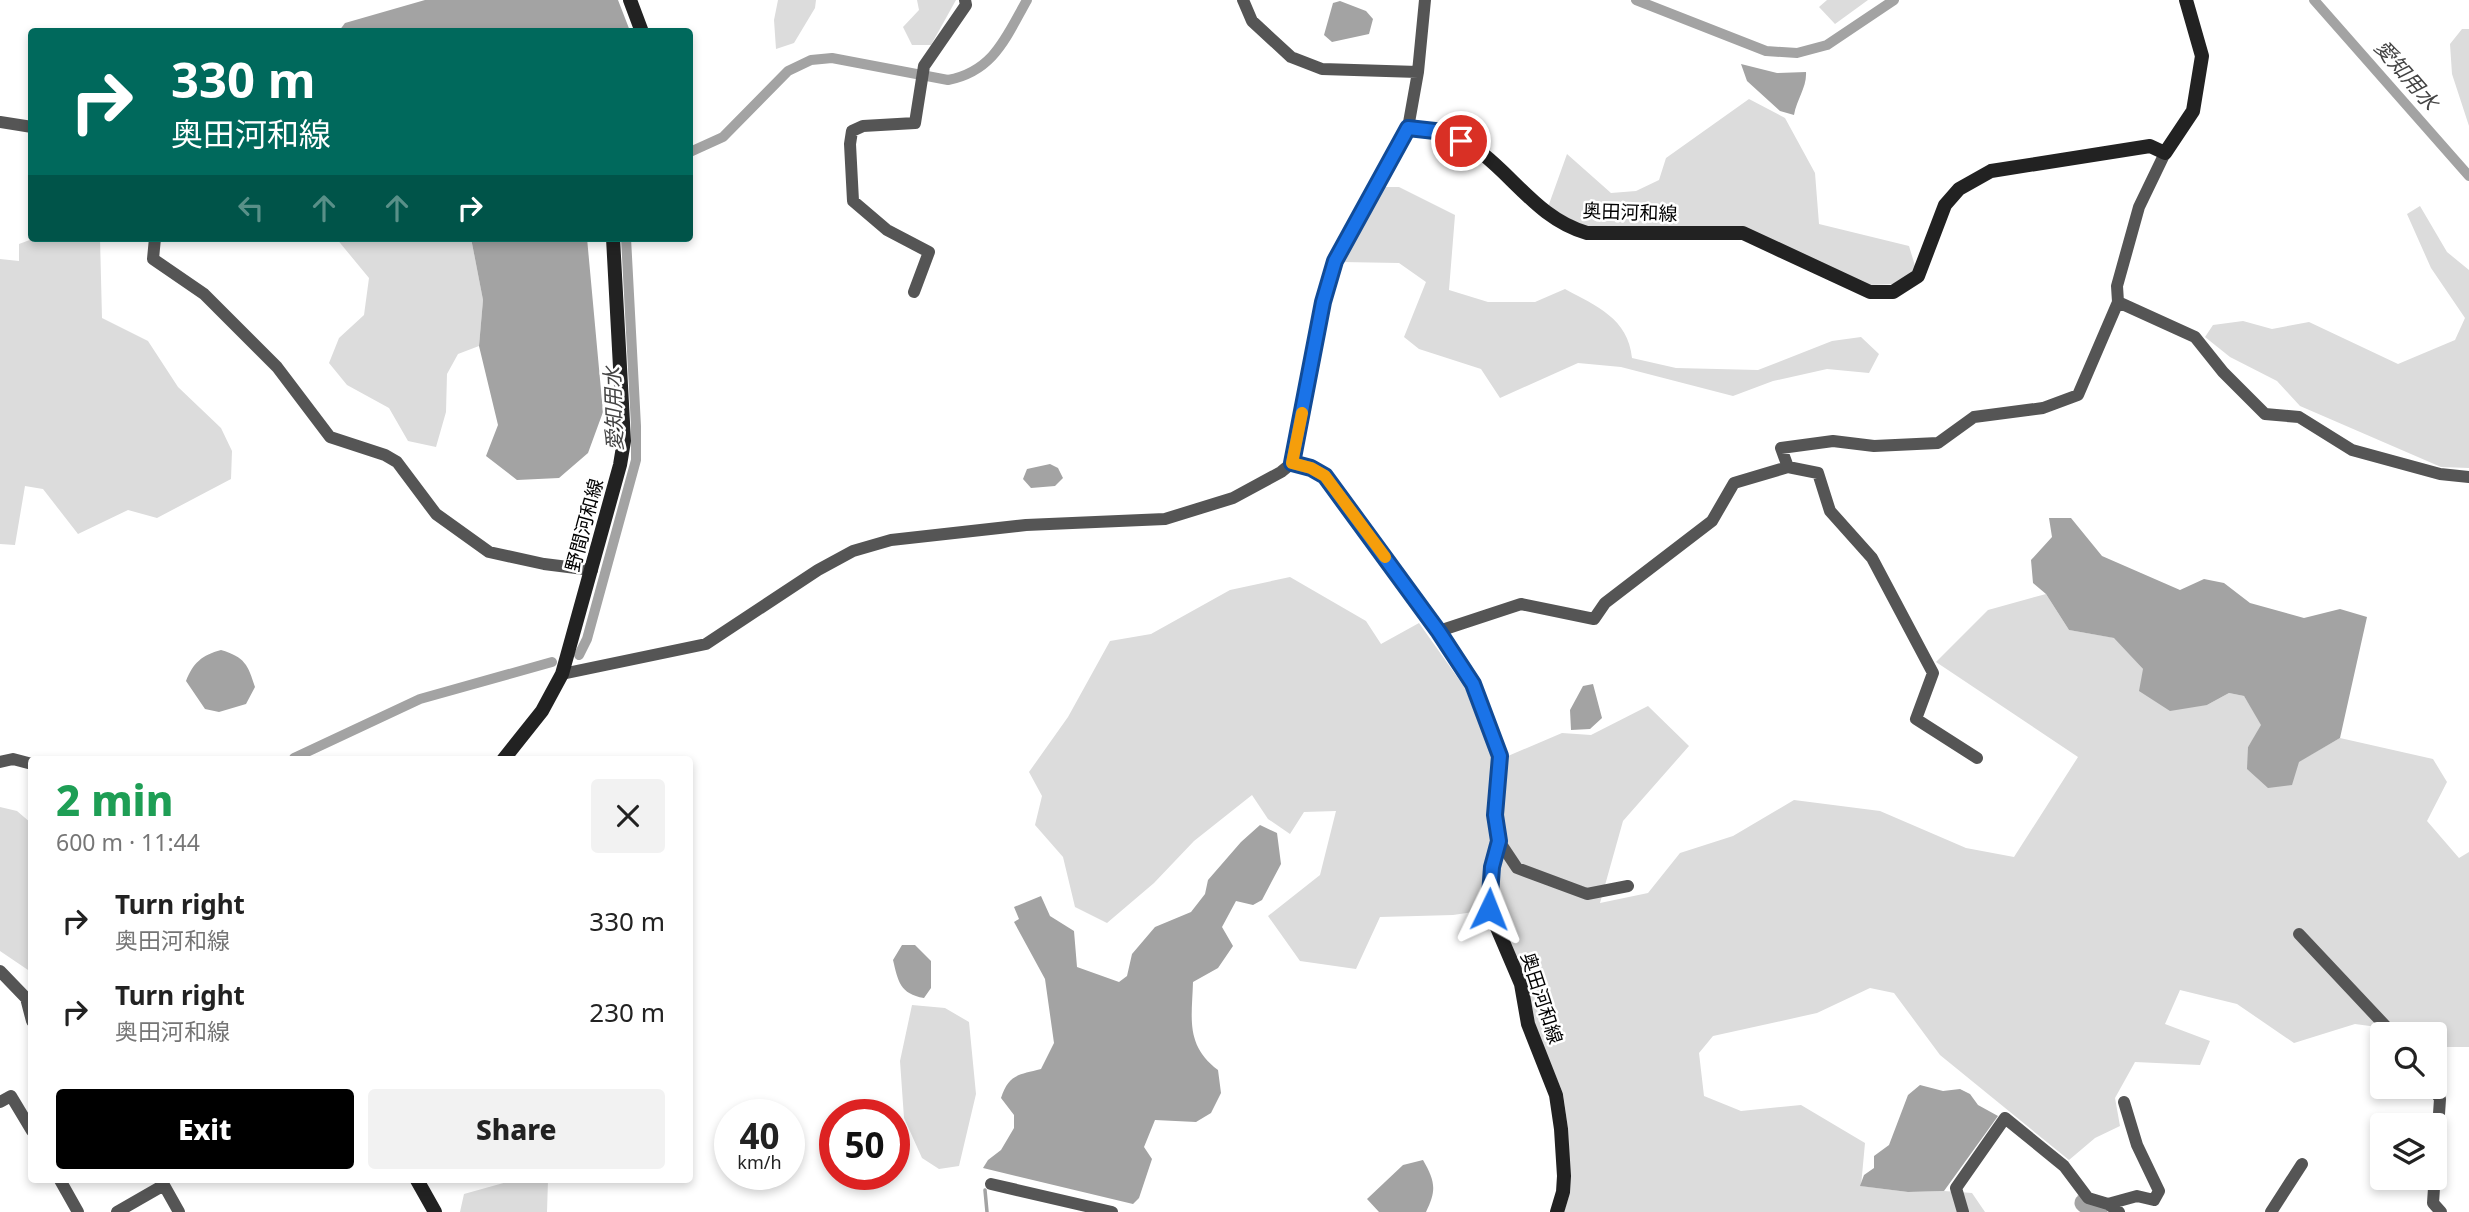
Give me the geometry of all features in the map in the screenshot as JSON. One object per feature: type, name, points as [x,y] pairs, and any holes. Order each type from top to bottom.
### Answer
[{"type":"main road","points":[[629,0],[640,28]]},
{"type":"main road","points":[[2165,153],[2193,111],[2202,56],[2186,0]]},
{"type":"main road","points":[[1292,463],[1323,302],[1335,261],[1408,128]]},
{"type":"main road","name":"奥田河和線","points":[[1408,128],[1444,132],[1478,149],[1549,216],[1567,228],[1587,233],[1743,233],[1870,292],[1894,292],[1918,276],[1945,205],[1959,189],[1991,171],[2150,146],[2165,153]]},
{"type":"main road","name":"野間河和線","points":[[506,756],[542,711],[562,674],[620,464],[624,441],[613,242]]},
{"type":"main road","name":"奥田河和線","points":[[1292,463],[1311,468],[1325,476],[1439,632],[1473,684],[1500,756],[1495,815],[1499,841],[1492,867],[1489,909],[1521,984],[1528,1024],[1556,1095],[1564,1177],[1557,1212]]},
{"type":"main road","points":[[419,1183],[435,1212]]},
{"type":"street","points":[[914,292],[929,252],[887,230],[853,201],[850,144],[852,131],[863,126],[915,123],[924,66],[966,5],[965,0]]},
{"type":"street","points":[[1408,128],[1418,72],[1425,0]]},
{"type":"street","points":[[1243,2],[1252,21],[1291,57],[1322,69],[1418,72]]},
{"type":"street","points":[[0,122],[28,126]]},
{"type":"street","points":[[1788,467],[1781,448],[1833,441],[1874,446],[1938,443],[1974,417],[2043,408],[2078,395],[2118,302],[2117,286],[2139,207],[2165,153]]},
{"type":"street","points":[[155,242],[153,259],[204,294],[277,367],[330,438],[385,455],[397,462],[436,514],[489,551],[544,564],[592,570]]},
{"type":"street","points":[[2118,302],[2195,337],[2223,372],[2265,414],[2299,417],[2352,450],[2440,474],[2469,477]]},
{"type":"street","points":[[562,674],[706,643],[818,570],[853,551],[891,540],[1026,525],[1165,519],[1233,498],[1281,472],[1292,463]]},
{"type":"street","points":[[1439,632],[1521,604],[1594,619],[1605,603],[1712,520],[1734,483],[1788,467],[1818,472],[1830,511],[1872,558],[1933,673],[1916,719],[1977,758]]},
{"type":"street","points":[[0,762],[13,759],[28,763]]},
{"type":"street","points":[[1499,841],[1517,868],[1587,894],[1628,886]]},
{"type":"street","points":[[2299,934],[2382,1022]]},
{"type":"street","points":[[0,971],[26,998],[28,1006]]},
{"type":"street","points":[[0,1102],[11,1096],[28,1124]]},
{"type":"street","points":[[2440,1099],[2433,1203],[2441,1212]]},
{"type":"street","points":[[2108,1204],[2137,1196],[2154,1200],[2159,1191],[2137,1145],[2124,1102]]},
{"type":"street","points":[[1963,1212],[1956,1188],[2005,1118],[2064,1166],[2088,1198],[2108,1204],[2119,1212]]},
{"type":"street","points":[[2271,1212],[2302,1164]]},
{"type":"street","points":[[62,1183],[78,1212]]},
{"type":"street","points":[[117,1212],[160,1183]]},
{"type":"street","points":[[163,1183],[179,1212]]},
{"type":"street","points":[[991,1184],[1112,1212]]},
{"type":"shaded area","points":[[425,0],[618,0],[629,28],[341,28],[345,23]]},
{"type":"shaded area","points":[[778,0],[816,0],[815,8],[794,43],[776,49],[774,20]]},
{"type":"shaded area","points":[[917,0],[956,0],[931,45],[912,45],[903,27],[919,10]]},
{"type":"shaded area","points":[[1827,0],[1868,0],[1835,24],[1819,7]]},
{"type":"shaded area","points":[[1340,1],[1366,11],[1373,19],[1369,34],[1332,42],[1324,35],[1333,3]]},
{"type":"shaded area","points":[[2462,29],[2469,29],[2469,126],[2452,74],[2450,44]]},
{"type":"shaded area","points":[[1741,64],[1777,73],[1806,72],[1794,115],[1780,111],[1747,81]]},
{"type":"shaded area","points":[[1749,99],[1785,118],[1815,173],[1819,224],[1909,246],[1916,269],[1896,284],[1869,285],[1746,228],[1589,229],[1548,207],[1567,154],[1611,193],[1636,191],[1659,180],[1666,158]]},
{"type":"shaded area","points":[[1382,187],[1399,187],[1455,215],[1449,290],[1488,302],[1535,302],[1565,289],[1599,308],[1617,323],[1629,344],[1632,358],[1676,368],[1758,370],[1832,341],[1861,337],[1879,354],[1869,373],[1827,369],[1773,381],[1733,396],[1621,367],[1578,363],[1500,398],[1481,369],[1419,349],[1404,337],[1426,282],[1399,263],[1342,262]]},
{"type":"shaded area","points":[[2420,206],[2447,252],[2469,270],[2469,468],[2441,467],[2300,406],[2277,381],[2230,357],[2205,337],[2213,325],[2243,321],[2272,329],[2309,322],[2398,364],[2455,340],[2465,318],[2431,268],[2407,214]]},
{"type":"shaded area","points":[[28,241],[100,242],[102,318],[148,341],[178,387],[221,428],[232,451],[231,479],[157,518],[128,510],[78,534],[43,489],[25,486],[15,545],[0,544],[0,259],[19,261],[19,244]]},
{"type":"shaded area","points":[[339,242],[472,242],[483,300],[479,346],[458,354],[447,374],[446,412],[436,447],[408,441],[389,408],[347,385],[329,363],[339,338],[364,315],[369,278]]},
{"type":"shaded area","points":[[472,242],[587,242],[603,412],[588,453],[559,478],[517,480],[486,456],[498,425],[479,346],[483,300]]},
{"type":"shaded area","points":[[1050,464],[1058,468],[1063,478],[1055,486],[1031,488],[1023,479],[1027,469]]},
{"type":"shaded area","points":[[2049,518],[2071,518],[2102,556],[2180,590],[2204,579],[2224,583],[2250,603],[2304,618],[2340,609],[2367,617],[2340,738],[2299,762],[2292,785],[2268,788],[2247,769],[2248,747],[2261,725],[2244,696],[2229,693],[2207,705],[2170,711],[2139,691],[2143,669],[2114,638],[2069,630],[2046,594],[2033,583],[2031,560],[2052,537]]},
{"type":"shaded area","points":[[1290,577],[1366,621],[1381,644],[1419,623],[1465,688],[1494,762],[1562,733],[1591,735],[1648,706],[1689,746],[1623,821],[1600,903],[1648,893],[1680,853],[1733,836],[1794,800],[1880,811],[1966,848],[2014,857],[2078,757],[1936,662],[1988,610],[2046,594],[2069,630],[2115,638],[2143,669],[2207,705],[2229,693],[2244,696],[2262,725],[2248,747],[2298,762],[2340,738],[2433,759],[2447,782],[2427,821],[2459,858],[2469,852],[2469,1047],[2447,1047],[2447,1022],[2370,1022],[2370,1026],[2355,1024],[2294,1043],[2237,1004],[2180,990],[2165,1024],[2210,1041],[2200,1065],[2135,1062],[2115,1098],[2120,1126],[2095,1138],[2069,1160],[1940,1055],[1894,993],[1870,988],[1817,1013],[1713,1036],[1699,1053],[1704,1096],[1741,1111],[1801,1105],[1865,1143],[1861,1186],[1908,1192],[1972,1193],[1985,1212],[1564,1212],[1570,1193],[1568,1129],[1563,1093],[1534,1026],[1494,909],[1453,915],[1380,917],[1356,969],[1300,961],[1268,916],[1320,875],[1336,811],[1304,812],[1290,834],[1268,819],[1252,795],[1194,841],[1154,883],[1107,923],[1075,907],[1063,857],[1035,825],[1042,796],[1029,772],[1068,717],[1110,641],[1151,634],[1230,590]]},
{"type":"shaded area","points":[[221,650],[244,663],[255,687],[246,704],[219,712],[205,709],[186,681],[199,661],[208,654]]},
{"type":"shaded area","points":[[1593,684],[1602,718],[1590,729],[1571,730],[1570,710],[1583,686]]},
{"type":"shaded area","points":[[0,807],[17,811],[28,820],[28,970],[0,951]]},
{"type":"shaded area","points":[[1260,825],[1277,833],[1281,864],[1262,900],[1253,905],[1236,901],[1222,927],[1233,946],[1218,968],[1193,982],[1192,1019],[1195,1041],[1207,1061],[1218,1070],[1221,1093],[1211,1113],[1196,1122],[1155,1120],[1144,1147],[1152,1159],[1139,1198],[1133,1204],[983,1168],[988,1160],[1001,1150],[1014,1128],[1014,1115],[1001,1098],[1007,1084],[1020,1074],[1041,1069],[1054,1043],[1045,979],[1014,922],[1019,919],[1014,907],[1041,896],[1050,916],[1074,931],[1077,967],[1119,982],[1127,976],[1132,954],[1155,927],[1191,912],[1205,894],[1208,880],[1241,842]]},
{"type":"shaded area","points":[[902,945],[915,945],[931,961],[931,988],[924,998],[910,993],[901,985],[893,960]]},
{"type":"shaded area","points":[[912,1005],[945,1008],[969,1022],[976,1094],[959,1166],[939,1169],[922,1158],[910,1131],[910,1099],[903,1099],[900,1061]]},
{"type":"shaded area","points":[[1920,1085],[1943,1091],[1960,1089],[1970,1094],[1978,1105],[1998,1116],[1944,1191],[1908,1192],[1860,1186],[1864,1175],[1874,1168],[1874,1156],[1889,1145],[1908,1095]]},
{"type":"shaded area","points":[[1423,1160],[1433,1186],[1432,1198],[1426,1212],[1379,1212],[1367,1199],[1403,1165]]},
{"type":"shaded area","points":[[503,1183],[548,1183],[547,1212],[460,1212],[464,1194]]},
{"type":"waterway","name":"愛知用水","points":[[693,151],[723,137],[788,71],[811,60],[832,58],[948,80],[964,75],[977,69],[997,50],[1027,0]]},
{"type":"waterway","name":"愛知用水","points":[[1636,0],[1766,51],[1797,53],[1827,45],[1894,0]]},
{"type":"waterway","name":"愛知用水","points":[[2314,0],[2469,176]]},
{"type":"waterway","name":"愛知用水","points":[[579,655],[587,639],[636,460],[626,242]]},
{"type":"waterway","name":"愛知用水","points":[[298,756],[420,699],[552,662]]},
{"type":"waterway","points":[[985,1190],[987,1212]]},
{"type":"waterway","points":[[2084,1203],[2098,1212]]},
{"type":"slow traffic","points":[[1302,413],[1292,463],[1311,468],[1325,476],[1385,557]]},
{"type":"route","points":[[1461,141],[1444,132],[1408,128],[1335,261],[1323,302],[1292,463],[1311,468],[1325,476],[1439,632],[1473,684],[1500,756],[1495,815],[1499,841],[1492,867],[1489,909]]}]
